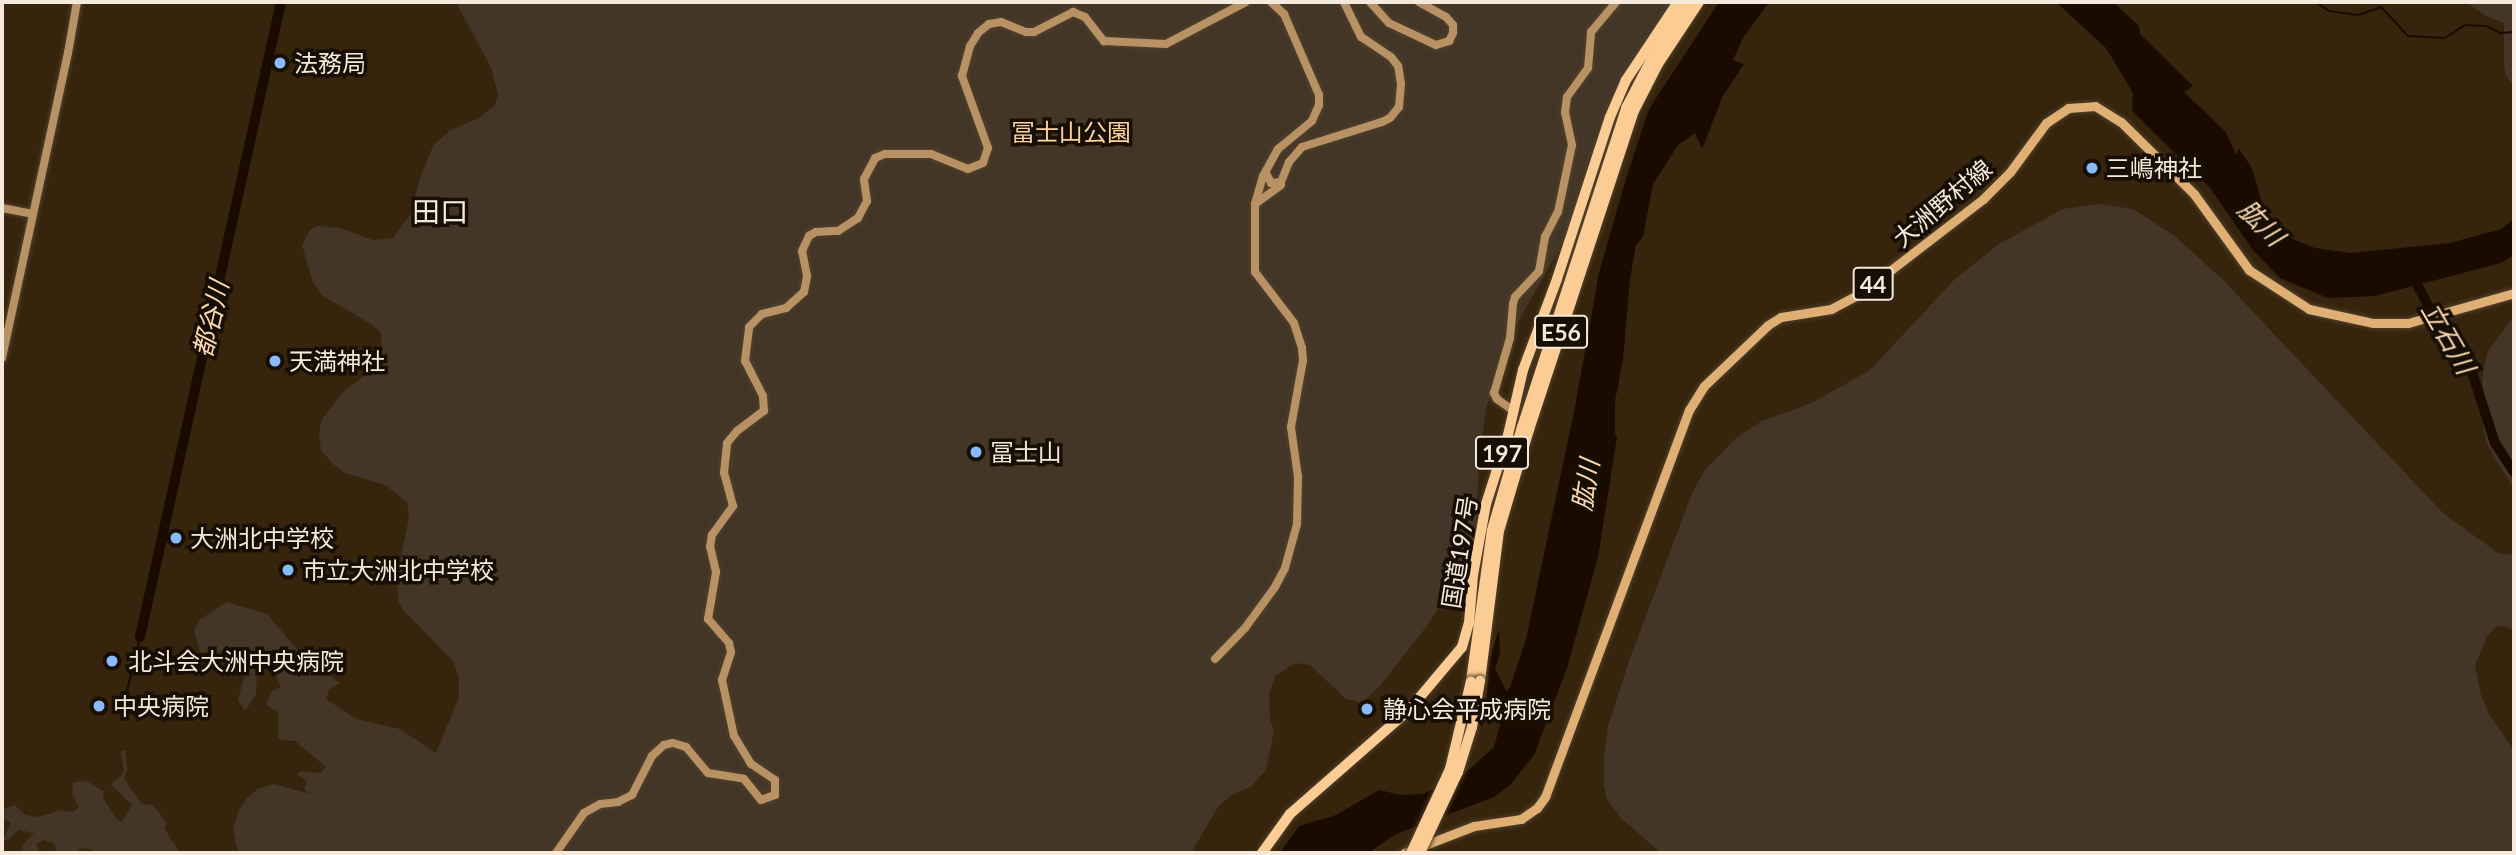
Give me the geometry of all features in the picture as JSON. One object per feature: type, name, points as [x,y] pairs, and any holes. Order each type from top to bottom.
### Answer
[{"type":"highway","name":"国道197号","points":[[1262,853],[1290,814],[1391,727],[1433,684],[1462,647],[1469,623],[1475,563],[1486,504],[1514,411],[1523,370],[1558,279],[1610,117],[1626,80],[1678,2]]},
{"type":"highway","name":"E56","points":[[1420,853],[1458,772],[1472,727],[1492,530],[1522,427],[1617,131],[1638,83],[1689,2]]},
{"type":"highway","name":"E56","points":[[1411,853],[1450,769],[1476,681],[1499,531],[1533,417],[1634,111],[1658,64],[1699,2]]},
{"type":"main road","name":"大洲野村線","points":[[1404,853],[1474,827],[1521,819],[1537,808],[1545,797],[1689,410],[1704,386],[1768,325],[1781,317],[1831,309],[1861,293],[1983,199],[2010,172],[2046,123],[2068,108],[2095,107],[2121,122],[2194,194],[2249,270],[2309,309],[2373,323],[2408,323],[2514,293]]},
{"type":"street","points":[[2,358],[77,2]]},
{"type":"street","points":[[556,853],[584,813],[600,804],[618,802],[632,795],[652,756],[664,746],[673,743],[686,747],[708,773],[744,779],[761,800],[775,794],[775,780],[751,764],[734,736],[722,680],[731,652],[729,643],[708,619],[716,572],[710,547],[712,534],[733,506],[724,473],[727,443],[737,431],[764,411],[763,397],[744,361],[750,327],[762,314],[786,308],[804,292],[807,276],[802,251],[809,236],[816,232],[838,231],[858,218],[867,201],[864,178],[875,158],[885,154],[931,154],[968,169],[982,163],[988,148],[962,76],[970,46],[978,33],[989,24],[1001,22],[1026,32],[1034,32],[1073,12],[1085,17],[1104,41],[1166,44],[1246,2]]},
{"type":"street","points":[[1215,659],[1245,628],[1275,587],[1285,568],[1297,524],[1298,478],[1291,427],[1303,360],[1294,323],[1255,272],[1255,204],[1278,149],[1312,121],[1319,105],[1316,85],[1284,15],[1271,2]]},
{"type":"street","points":[[1255,204],[1281,182],[1289,162],[1302,147],[1382,122],[1390,118],[1399,107],[1401,84],[1398,66],[1391,57],[1361,37],[1344,2]]},
{"type":"street","points":[[1370,2],[1388,23],[1436,45],[1449,41],[1454,33],[1446,17],[1419,2]]},
{"type":"street","points":[[1514,411],[1497,399],[1494,393],[1510,338],[1513,304],[1515,297],[1539,271],[1545,237],[1558,212],[1572,145],[1565,113],[1567,97],[1588,68],[1591,32],[1616,2]]},
{"type":"street","points":[[1266,173],[1271,183],[1281,182]]},
{"type":"street","points":[[2,208],[32,214]]},
{"type":"green space","name":"冨士山公園","points":[[456,2],[1682,2],[1627,83],[1565,239],[1514,329],[1487,405],[1480,449],[1475,537],[1462,573],[1426,627],[1380,686],[1362,703],[1346,699],[1310,665],[1295,663],[1275,676],[1269,695],[1270,719],[1274,731],[1266,770],[1250,787],[1230,796],[1218,807],[1191,853],[238,853],[233,829],[238,812],[247,798],[258,789],[274,784],[310,794],[304,789],[307,782],[297,774],[301,771],[321,773],[326,767],[295,741],[281,740],[278,737],[278,712],[266,705],[272,691],[281,687],[275,673],[261,668],[248,647],[245,652],[257,673],[256,695],[245,711],[238,700],[245,674],[240,664],[228,659],[216,661],[210,652],[200,652],[194,631],[199,620],[227,602],[267,614],[301,654],[340,683],[329,690],[326,699],[356,719],[400,729],[436,753],[459,697],[459,677],[453,661],[404,611],[398,600],[397,578],[409,517],[407,502],[385,485],[345,473],[321,450],[319,433],[322,419],[343,392],[373,369],[380,359],[382,344],[380,332],[374,326],[322,295],[313,283],[302,245],[310,230],[317,226],[340,228],[373,240],[393,238],[410,215],[420,178],[433,146],[449,131],[479,118],[495,105],[498,95],[491,68]]},
{"type":"green space","points":[[2466,2],[2514,2],[2514,86],[2506,76],[2504,64],[2504,23],[2486,16]]},
{"type":"green space","points":[[2099,204],[2133,209],[2175,236],[2224,281],[2443,513],[2498,553],[2514,555],[2514,630],[2504,626],[2496,627],[2487,636],[2475,666],[2481,695],[2489,714],[2514,751],[2514,853],[1661,853],[1622,819],[1607,800],[1604,757],[1608,726],[1630,658],[1693,491],[1705,470],[1737,437],[1762,421],[1812,403],[1870,370],[1955,279],[1999,244],[2063,209]]},
{"type":"green space","points":[[2514,316],[2514,489],[2488,446],[2483,427],[2482,400],[2483,370],[2488,351]]},
{"type":"green space","points":[[125,750],[127,769],[124,779],[142,804],[153,805],[167,823],[164,828],[180,853],[101,853],[81,847],[78,850],[81,853],[56,853],[55,844],[43,840],[36,845],[41,853],[24,853],[22,846],[34,833],[19,830],[7,841],[3,839],[11,823],[2,818],[2,810],[9,807],[15,805],[25,815],[38,817],[61,810],[73,812],[79,807],[72,794],[73,782],[86,781],[104,791],[103,798],[116,819],[122,822],[132,805],[110,784],[120,777],[124,770],[121,751]]},
{"type":"water","name":"肱川","points":[[1719,2],[1769,2],[1743,38],[1733,60],[1744,64],[1723,96],[1702,149],[1695,133],[1678,145],[1653,184],[1643,237],[1636,245],[1630,279],[1623,359],[1615,401],[1617,437],[1598,557],[1567,668],[1534,755],[1510,785],[1494,797],[1396,834],[1368,853],[1280,853],[1299,826],[1336,815],[1379,790],[1401,795],[1422,794],[1460,778],[1494,747],[1503,714],[1487,698],[1489,660],[1499,630],[1500,654],[1495,668],[1506,691],[1510,687],[1526,639],[1574,412],[1599,273],[1625,182],[1649,109]]},
{"type":"water","name":"肱川","points":[[2056,2],[2113,2],[2139,26],[2140,34],[2193,86],[2184,92],[2226,132],[2236,155],[2239,149],[2252,168],[2265,214],[2283,235],[2315,248],[2350,253],[2450,243],[2501,229],[2514,219],[2514,255],[2501,263],[2375,296],[2328,298],[2280,278],[2253,250],[2210,188],[2132,111],[2133,93],[2106,48]]},
{"type":"waterway","name":"都谷川","points":[[140,637],[281,2]]},
{"type":"waterway","points":[[2316,2],[2329,11],[2358,15],[2381,7],[2408,36],[2445,38],[2465,25],[2487,26],[2500,33],[2514,32]]},
{"type":"waterway","name":"立石川","points":[[2415,281],[2443,333],[2463,354],[2472,372],[2495,443],[2514,472]]},
{"type":"waterway","points":[[124,703],[140,637]]},
{"type":"place","name":"法務局","points":[[280,63]]},
{"type":"place","name":"三嶋神社","points":[[2092,168]]},
{"type":"place","name":"天満神社","points":[[275,361]]},
{"type":"place","name":"冨士山","points":[[976,452]]},
{"type":"place","name":"大洲北中学校","points":[[176,538]]},
{"type":"place","name":"市立大洲北中学校","points":[[288,570]]},
{"type":"place","name":"北斗会大洲中央病院","points":[[112,661]]},
{"type":"place","name":"中央病院","points":[[99,706]]},
{"type":"place","name":"静心会平成病院","points":[[1367,709]]},
{"type":"district","name":"田口","points":[[440,211]]}]
